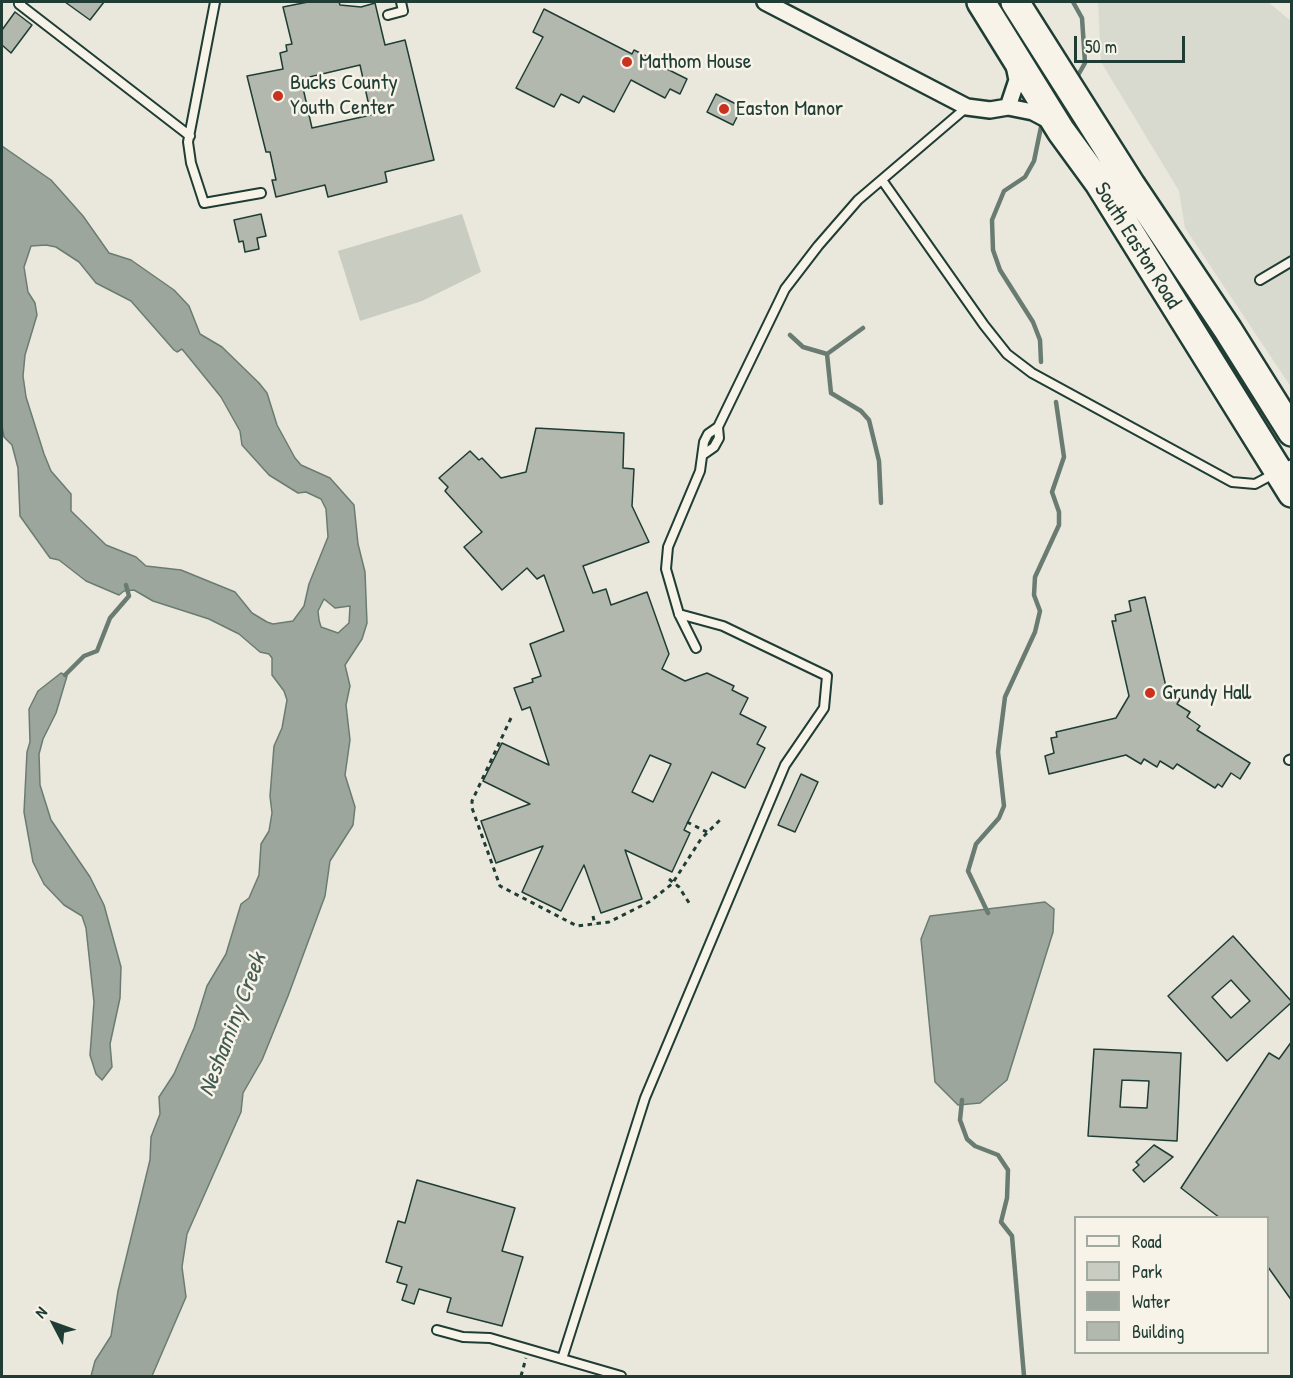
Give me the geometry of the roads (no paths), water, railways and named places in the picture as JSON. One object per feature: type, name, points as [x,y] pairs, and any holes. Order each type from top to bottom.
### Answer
[{"type":"highway","name":"South Easton Road","points":[[981,2],[1061,131],[1099,183],[1287,476]]},
{"type":"highway","name":"South Easton Road","points":[[1016,2],[1124,175],[1228,330],[1292,432]]},
{"type":"street","points":[[765,2],[967,107],[990,110],[1008,107],[1033,112],[1061,131]]},
{"type":"street","points":[[1005,43],[1017,80],[1008,107]]},
{"type":"lane","points":[[21,2],[19,4],[190,136]]},
{"type":"lane","points":[[215,2],[190,136],[191,163],[204,203],[261,193]]},
{"type":"lane","points":[[388,15],[404,11],[401,2]]},
{"type":"lane","points":[[696,648],[679,614],[666,569],[668,547],[700,471],[704,454],[714,447],[718,438],[718,427],[785,289],[858,200],[967,107]]},
{"type":"lane","points":[[882,180],[984,325],[1007,354],[1032,373],[1232,482],[1255,484],[1287,476]]},
{"type":"lane","points":[[1260,280],[1292,261]]},
{"type":"lane","points":[[562,1359],[645,1098],[785,765],[824,708],[827,676],[723,626],[679,614]]},
{"type":"lane","points":[[437,1330],[463,1336],[490,1338],[621,1377]]},
{"type":"water","name":"Neshaminy Creek","points":[[2,146],[51,180],[83,216],[109,253],[131,260],[174,290],[189,306],[200,334],[222,347],[259,383],[267,393],[277,425],[295,458],[301,465],[330,478],[354,505],[358,544],[365,572],[367,623],[362,639],[345,665],[350,686],[346,705],[350,740],[345,775],[355,807],[353,825],[330,861],[325,896],[288,996],[262,1060],[243,1093],[241,1112],[187,1234],[182,1267],[186,1297],[152,1376],[91,1376],[95,1361],[111,1336],[118,1291],[150,1160],[151,1137],[160,1114],[159,1097],[174,1074],[194,1028],[207,986],[226,954],[241,904],[249,898],[259,875],[261,844],[269,831],[272,813],[270,796],[274,746],[282,728],[287,700],[284,691],[272,675],[272,658],[269,654],[260,652],[239,634],[209,619],[153,601],[134,590],[124,591],[119,595],[86,581],[59,560],[50,558],[20,516],[18,468],[12,445],[4,437],[2,426]],"holes":[[[31,246],[56,247],[79,262],[96,283],[131,301],[174,350],[177,352],[182,349],[221,397],[240,431],[242,445],[269,475],[298,493],[306,492],[321,499],[326,509],[328,537],[309,584],[304,606],[293,621],[273,624],[267,622],[252,613],[235,592],[181,570],[146,566],[136,557],[106,545],[71,511],[71,494],[51,471],[44,454],[26,397],[23,376],[25,355],[37,315],[35,303],[28,292],[24,267]],[[324,599],[335,608],[350,606],[349,623],[338,633],[321,627],[318,611]]]},
{"type":"water","points":[[61,673],[67,676],[56,713],[43,739],[39,754],[40,785],[51,820],[90,877],[104,905],[121,967],[120,998],[110,1044],[112,1067],[102,1080],[96,1074],[90,1055],[94,1002],[86,928],[82,916],[64,905],[44,884],[33,862],[24,812],[27,752],[30,742],[29,709],[38,691]]},
{"type":"water","points":[[1045,902],[1054,909],[1053,932],[1007,1080],[980,1103],[958,1105],[935,1082],[921,939],[930,916]]},
{"type":"waterway","points":[[1073,2],[1082,18],[1085,63],[1077,77]]},
{"type":"waterway","points":[[1041,127],[1034,161],[1025,177],[1004,191],[992,220],[993,250],[1000,270],[1033,322],[1040,340],[1041,362]]},
{"type":"waterway","points":[[790,335],[803,347],[827,354],[863,328]]},
{"type":"waterway","points":[[827,354],[831,393],[861,411],[869,420],[879,461],[881,503]]},
{"type":"waterway","points":[[988,913],[968,871],[976,844],[999,818],[1004,806],[998,752],[1005,697],[1035,632],[1040,611],[1034,595],[1035,577],[1059,525],[1059,512],[1052,492],[1064,457],[1056,402]]},
{"type":"waterway","points":[[65,675],[84,656],[97,651],[110,618],[129,596],[126,585]]},
{"type":"waterway","points":[[962,1100],[960,1120],[967,1139],[975,1146],[998,1155],[1008,1170],[1007,1198],[1001,1222],[1012,1236],[1024,1376]]},
{"type":"place","name":"Mathom House","points":[[627,62]]},
{"type":"place","name":"Bucks County Youth Center","points":[[278,96]]},
{"type":"place","name":"Easton Manor","points":[[724,109]]},
{"type":"place","name":"Grundy Hall","points":[[1150,693]]}]
